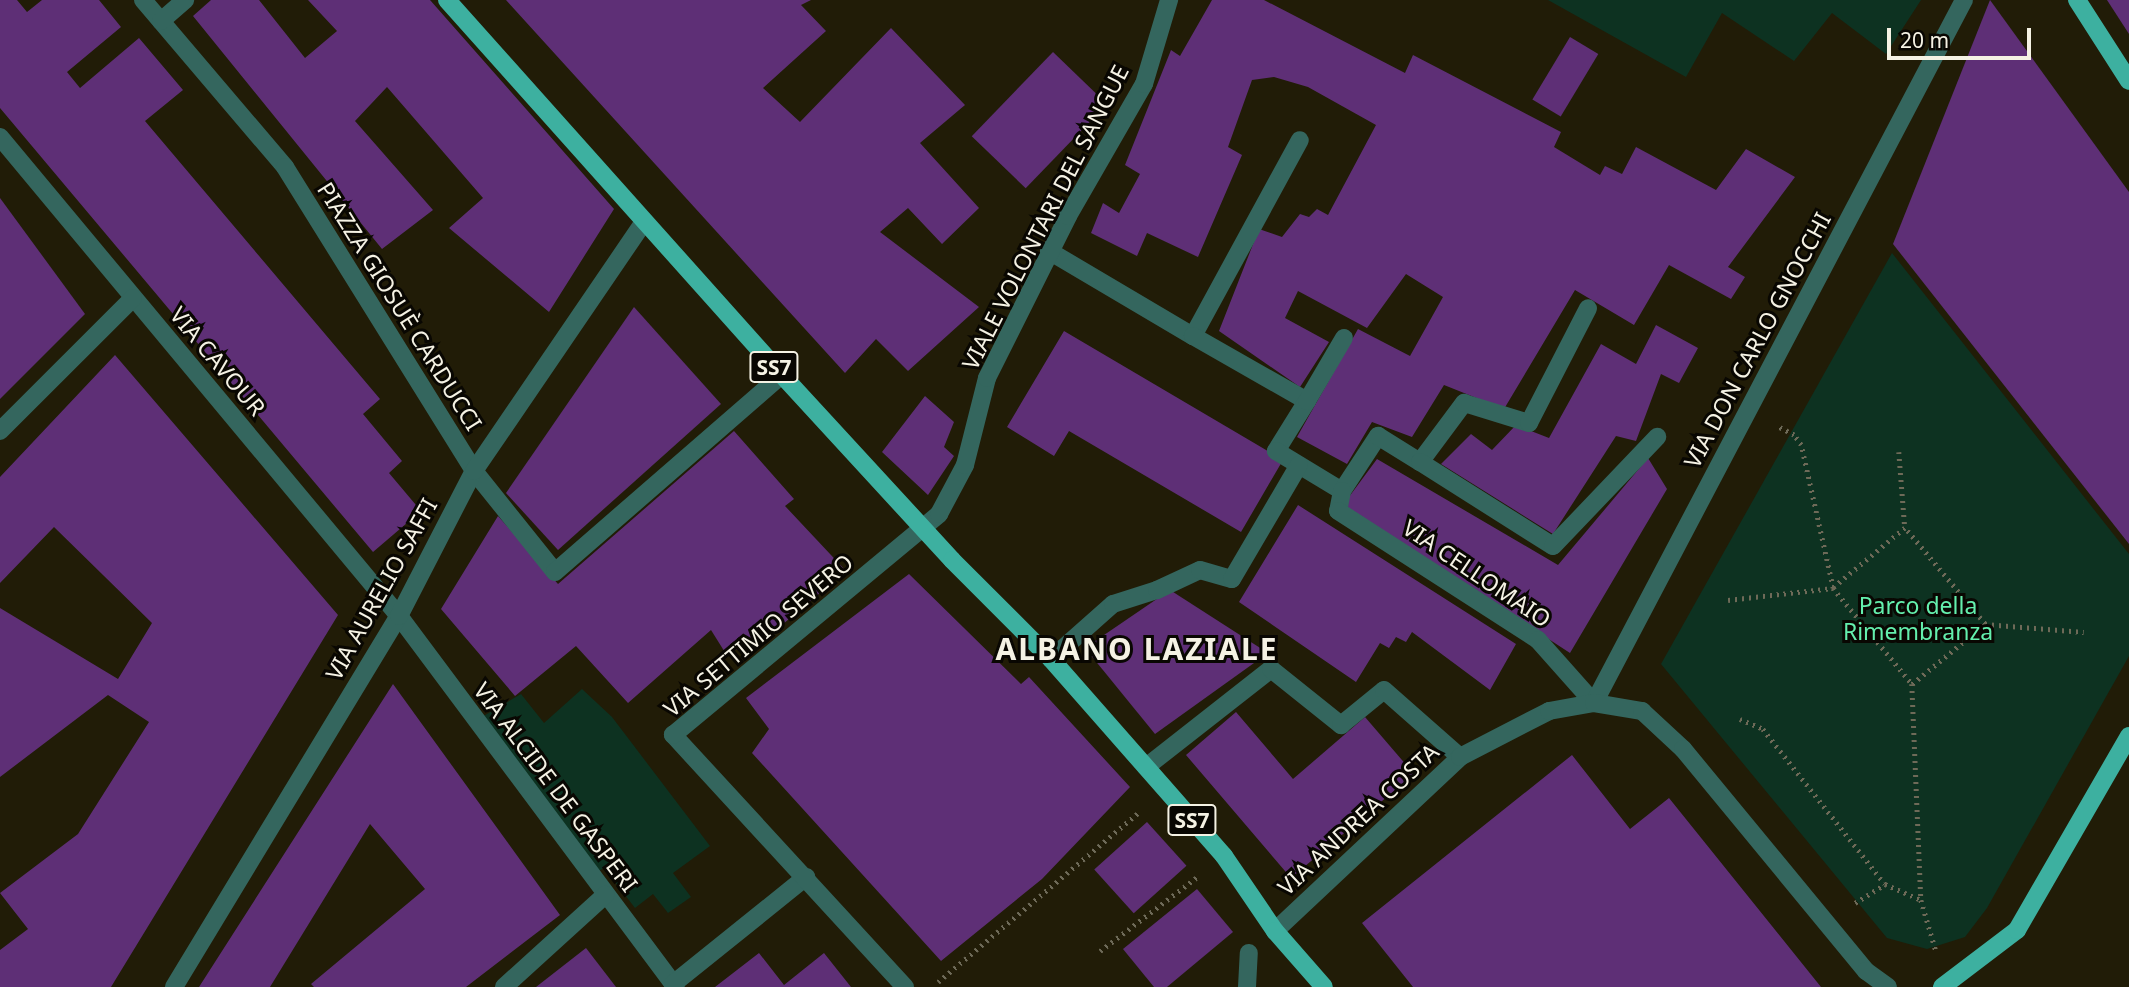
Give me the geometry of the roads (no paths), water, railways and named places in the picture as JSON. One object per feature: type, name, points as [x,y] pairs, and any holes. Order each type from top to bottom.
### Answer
[{"type":"main road","name":"SS7","points":[[447,0],[643,223],[924,530],[1051,659],[1224,856],[1275,931],[1324,987]]},
{"type":"main road","points":[[2077,0],[2129,81]]},
{"type":"main road","points":[[1944,986],[2017,930],[2129,736]]},
{"type":"street","name":"PIAZZA GIOSUÈ CARDUCCI","points":[[144,0],[285,167],[474,471],[555,572],[782,375]]},
{"type":"street","points":[[161,21],[185,0]]},
{"type":"street","name":"VIALE VOLONTARI DEL SANGUE","points":[[924,530],[939,514],[965,466],[987,379],[1049,251],[1144,84],[1169,0]]},
{"type":"street","name":"VIA DON CARLO GNOCCHI","points":[[1594,703],[1964,0]]},
{"type":"street","name":"VIA CAVOUR","points":[[0,137],[399,616]]},
{"type":"street","points":[[1193,336],[1300,140]]},
{"type":"street","name":"VIA AURELIO SAFFI","points":[[174,987],[399,616],[474,471],[643,223]]},
{"type":"street","points":[[1049,251],[1307,401]]},
{"type":"street","points":[[0,431],[133,299]]},
{"type":"street","points":[[1420,462],[1464,403],[1529,423],[1588,308]]},
{"type":"street","points":[[1344,338],[1276,451],[1342,491],[1378,436],[1553,546],[1657,437]]},
{"type":"street","points":[[1051,659],[1113,604],[1157,590],[1200,570],[1232,579],[1299,465]]},
{"type":"street","name":"VIA CELLOMAIO","points":[[1342,491],[1338,511],[1538,640],[1594,703]]},
{"type":"street","name":"VIA SETTIMIO SEVERO","points":[[806,877],[673,735],[924,530]]},
{"type":"street","name":"VIA ALCIDE DE GASPERI","points":[[399,616],[605,895],[675,985]]},
{"type":"street","points":[[1146,766],[1271,669],[1341,724],[1384,690],[1460,757]]},
{"type":"street","name":"VIA ANDREA COSTA","points":[[1275,931],[1460,757],[1549,711],[1594,703],[1642,711],[1683,749],[1866,971],[1888,987]]},
{"type":"street","points":[[675,985],[806,877],[905,987]]},
{"type":"street","points":[[505,987],[605,895]]},
{"type":"street","points":[[1247,987],[1249,953]]},
{"type":"district","name":"ALBANO LAZIALE","points":[[1137,649]]},
{"type":"park label","name":"Parco della Rimembranza","points":[[1918,618]]}]
